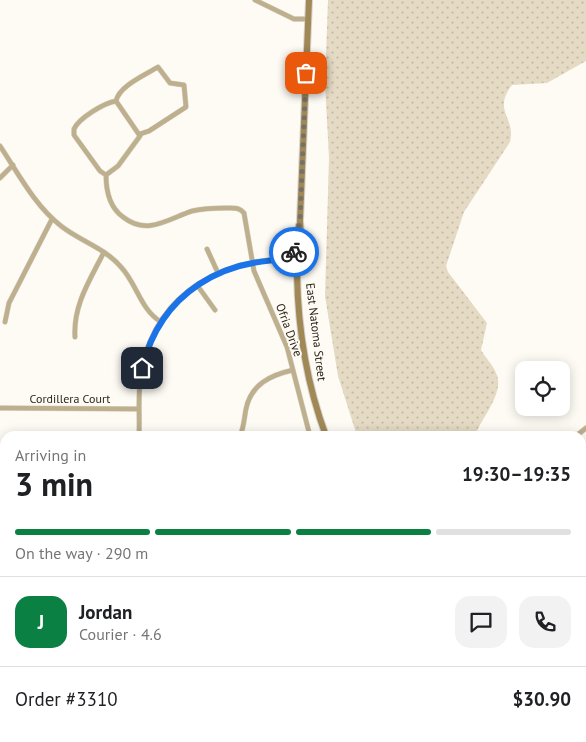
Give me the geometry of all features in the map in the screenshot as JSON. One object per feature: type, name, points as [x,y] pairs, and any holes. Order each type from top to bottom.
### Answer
[{"type":"main road","name":"East Natoma Street","points":[[309,0],[300,252],[297,260],[300,315],[306,362],[325,431]]},
{"type":"street","points":[[255,0],[264,2],[294,19],[308,19]]},
{"type":"street","points":[[116,101],[120,91],[158,67],[170,84],[184,85],[186,107],[150,131],[140,134]]},
{"type":"street","points":[[116,101],[140,134]]},
{"type":"street","points":[[116,101],[108,103],[78,123],[74,129],[74,135],[100,171],[106,175],[118,166],[138,140],[140,134]]},
{"type":"street","points":[[0,146],[52,219],[68,232],[104,252],[122,267],[147,310],[161,322]]},
{"type":"street","points":[[0,178],[13,165]]},
{"type":"street","name":"Ofria Drive","points":[[106,175],[108,196],[113,207],[124,218],[137,224],[156,226],[201,209],[236,208],[242,210],[246,217],[258,282],[287,347],[309,431]]},
{"type":"street","points":[[5,322],[9,303],[52,219]]},
{"type":"street","points":[[207,249],[218,273]]},
{"type":"street","points":[[74,337],[78,304],[104,252]]},
{"type":"street","points":[[139,431],[140,377],[144,358],[161,322],[176,303],[198,285],[218,273],[253,262],[297,260]]},
{"type":"street","points":[[198,285],[215,310]]},
{"type":"street","points":[[241,431],[248,403],[255,390],[270,377],[293,370]]},
{"type":"street","name":"Cordillera Court","points":[[0,408],[139,409]]},
{"type":"shaded area","points":[[328,0],[586,0],[586,61],[547,83],[512,85],[504,101],[504,108],[510,126],[510,142],[464,212],[446,266],[448,272],[487,323],[481,350],[495,370],[498,380],[496,395],[477,431],[355,431],[338,376],[325,296],[329,158],[325,83]]},
{"type":"way so far","points":[[294,252],[300,221],[306,73]]},
{"type":"route","points":[[142,368],[144,358],[155,332],[170,310],[186,293],[206,279],[230,268],[261,260],[297,260],[294,252]]}]
